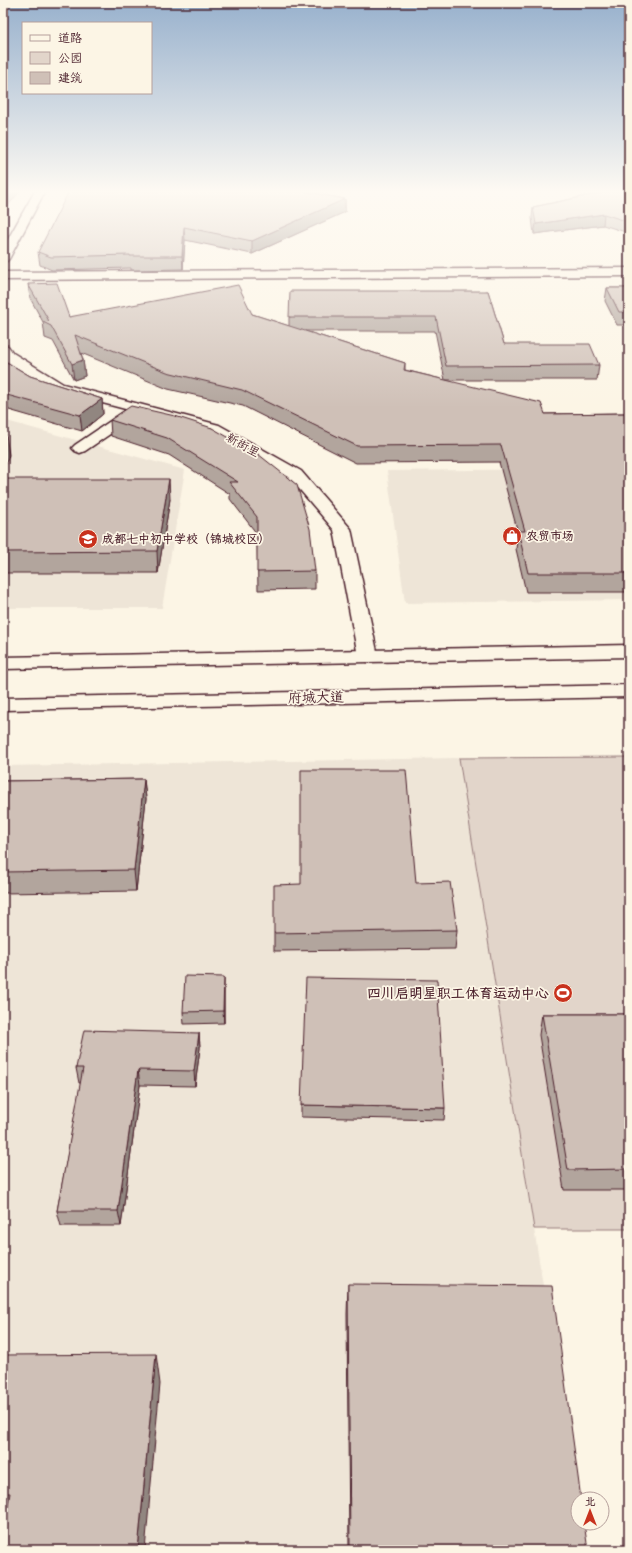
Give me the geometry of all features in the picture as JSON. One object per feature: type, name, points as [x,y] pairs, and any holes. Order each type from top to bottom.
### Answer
[{"type":"street","points":[[3,276],[629,272]]},
{"type":"street","name":"新街里","points":[[3,349],[8,356],[58,387],[214,428],[295,474],[342,529],[368,656]]},
{"type":"street","points":[[80,448],[139,408]]},
{"type":"street","points":[[3,663],[629,652]]},
{"type":"street","name":"府城大道","points":[[3,704],[629,691]]},
{"type":"shaded area","name":"成都七中初中学校（锦城校区）","points":[[3,420],[185,470],[162,608],[3,608]]},
{"type":"shaded area","name":"农贸市场","points":[[629,468],[629,600],[405,603],[387,471]]},
{"type":"shaded area","points":[[459,758],[576,1491],[570,1491],[570,1531],[580,1531],[585,1550],[3,1550],[3,766]]},
{"type":"green space","name":"四川启明星职工体育运动中心","points":[[629,757],[629,1229],[534,1229],[459,758]]},
{"type":"building","points":[[57,283],[69,317],[238,285],[252,314],[405,363],[404,370],[541,403],[545,414],[629,413],[629,573],[528,573],[518,531],[525,531],[501,445],[357,446],[242,390],[167,372],[75,335],[83,360],[72,364],[51,326],[43,322],[49,321],[28,284]]},
{"type":"building","points":[[607,288],[629,288],[629,312],[619,312]]},
{"type":"building","points":[[290,291],[488,291],[504,344],[590,344],[599,365],[446,366],[436,317],[289,317]]},
{"type":"building","points":[[3,360],[30,376],[102,399],[80,415],[7,395],[3,393]]},
{"type":"building","points":[[131,406],[175,416],[212,428],[258,454],[297,485],[310,529],[315,571],[257,572],[257,517],[229,482],[238,482],[167,438],[110,420]]},
{"type":"building","points":[[3,435],[6,435],[3,444]]},
{"type":"building","points":[[3,479],[169,479],[157,551],[3,552]]},
{"type":"building","points":[[301,770],[406,770],[416,883],[450,882],[457,930],[274,933],[274,885],[301,884]]},
{"type":"building","points":[[144,779],[134,870],[3,872],[3,781]]},
{"type":"building","points":[[185,976],[224,977],[223,1011],[183,1012]]},
{"type":"building","points":[[306,978],[437,980],[445,1108],[301,1105]]},
{"type":"building","points":[[542,1014],[629,1014],[629,1169],[568,1170]]},
{"type":"building","points":[[84,1030],[199,1033],[194,1071],[138,1070],[118,1211],[57,1211],[83,1068],[76,1068]]},
{"type":"building","points":[[348,1284],[552,1286],[580,1491],[570,1491],[570,1531],[585,1531],[588,1550],[350,1550]]},
{"type":"building","points":[[156,1354],[138,1550],[3,1550],[3,1533],[10,1493],[3,1493],[3,1355]]},
{"type":"place","name":"农贸市场","points":[[512,536]]},
{"type":"place","name":"成都七中初中学校（锦城校区）","points":[[88,539]]},
{"type":"place","name":"四川启明星职工体育运动中心","points":[[563,993]]}]
